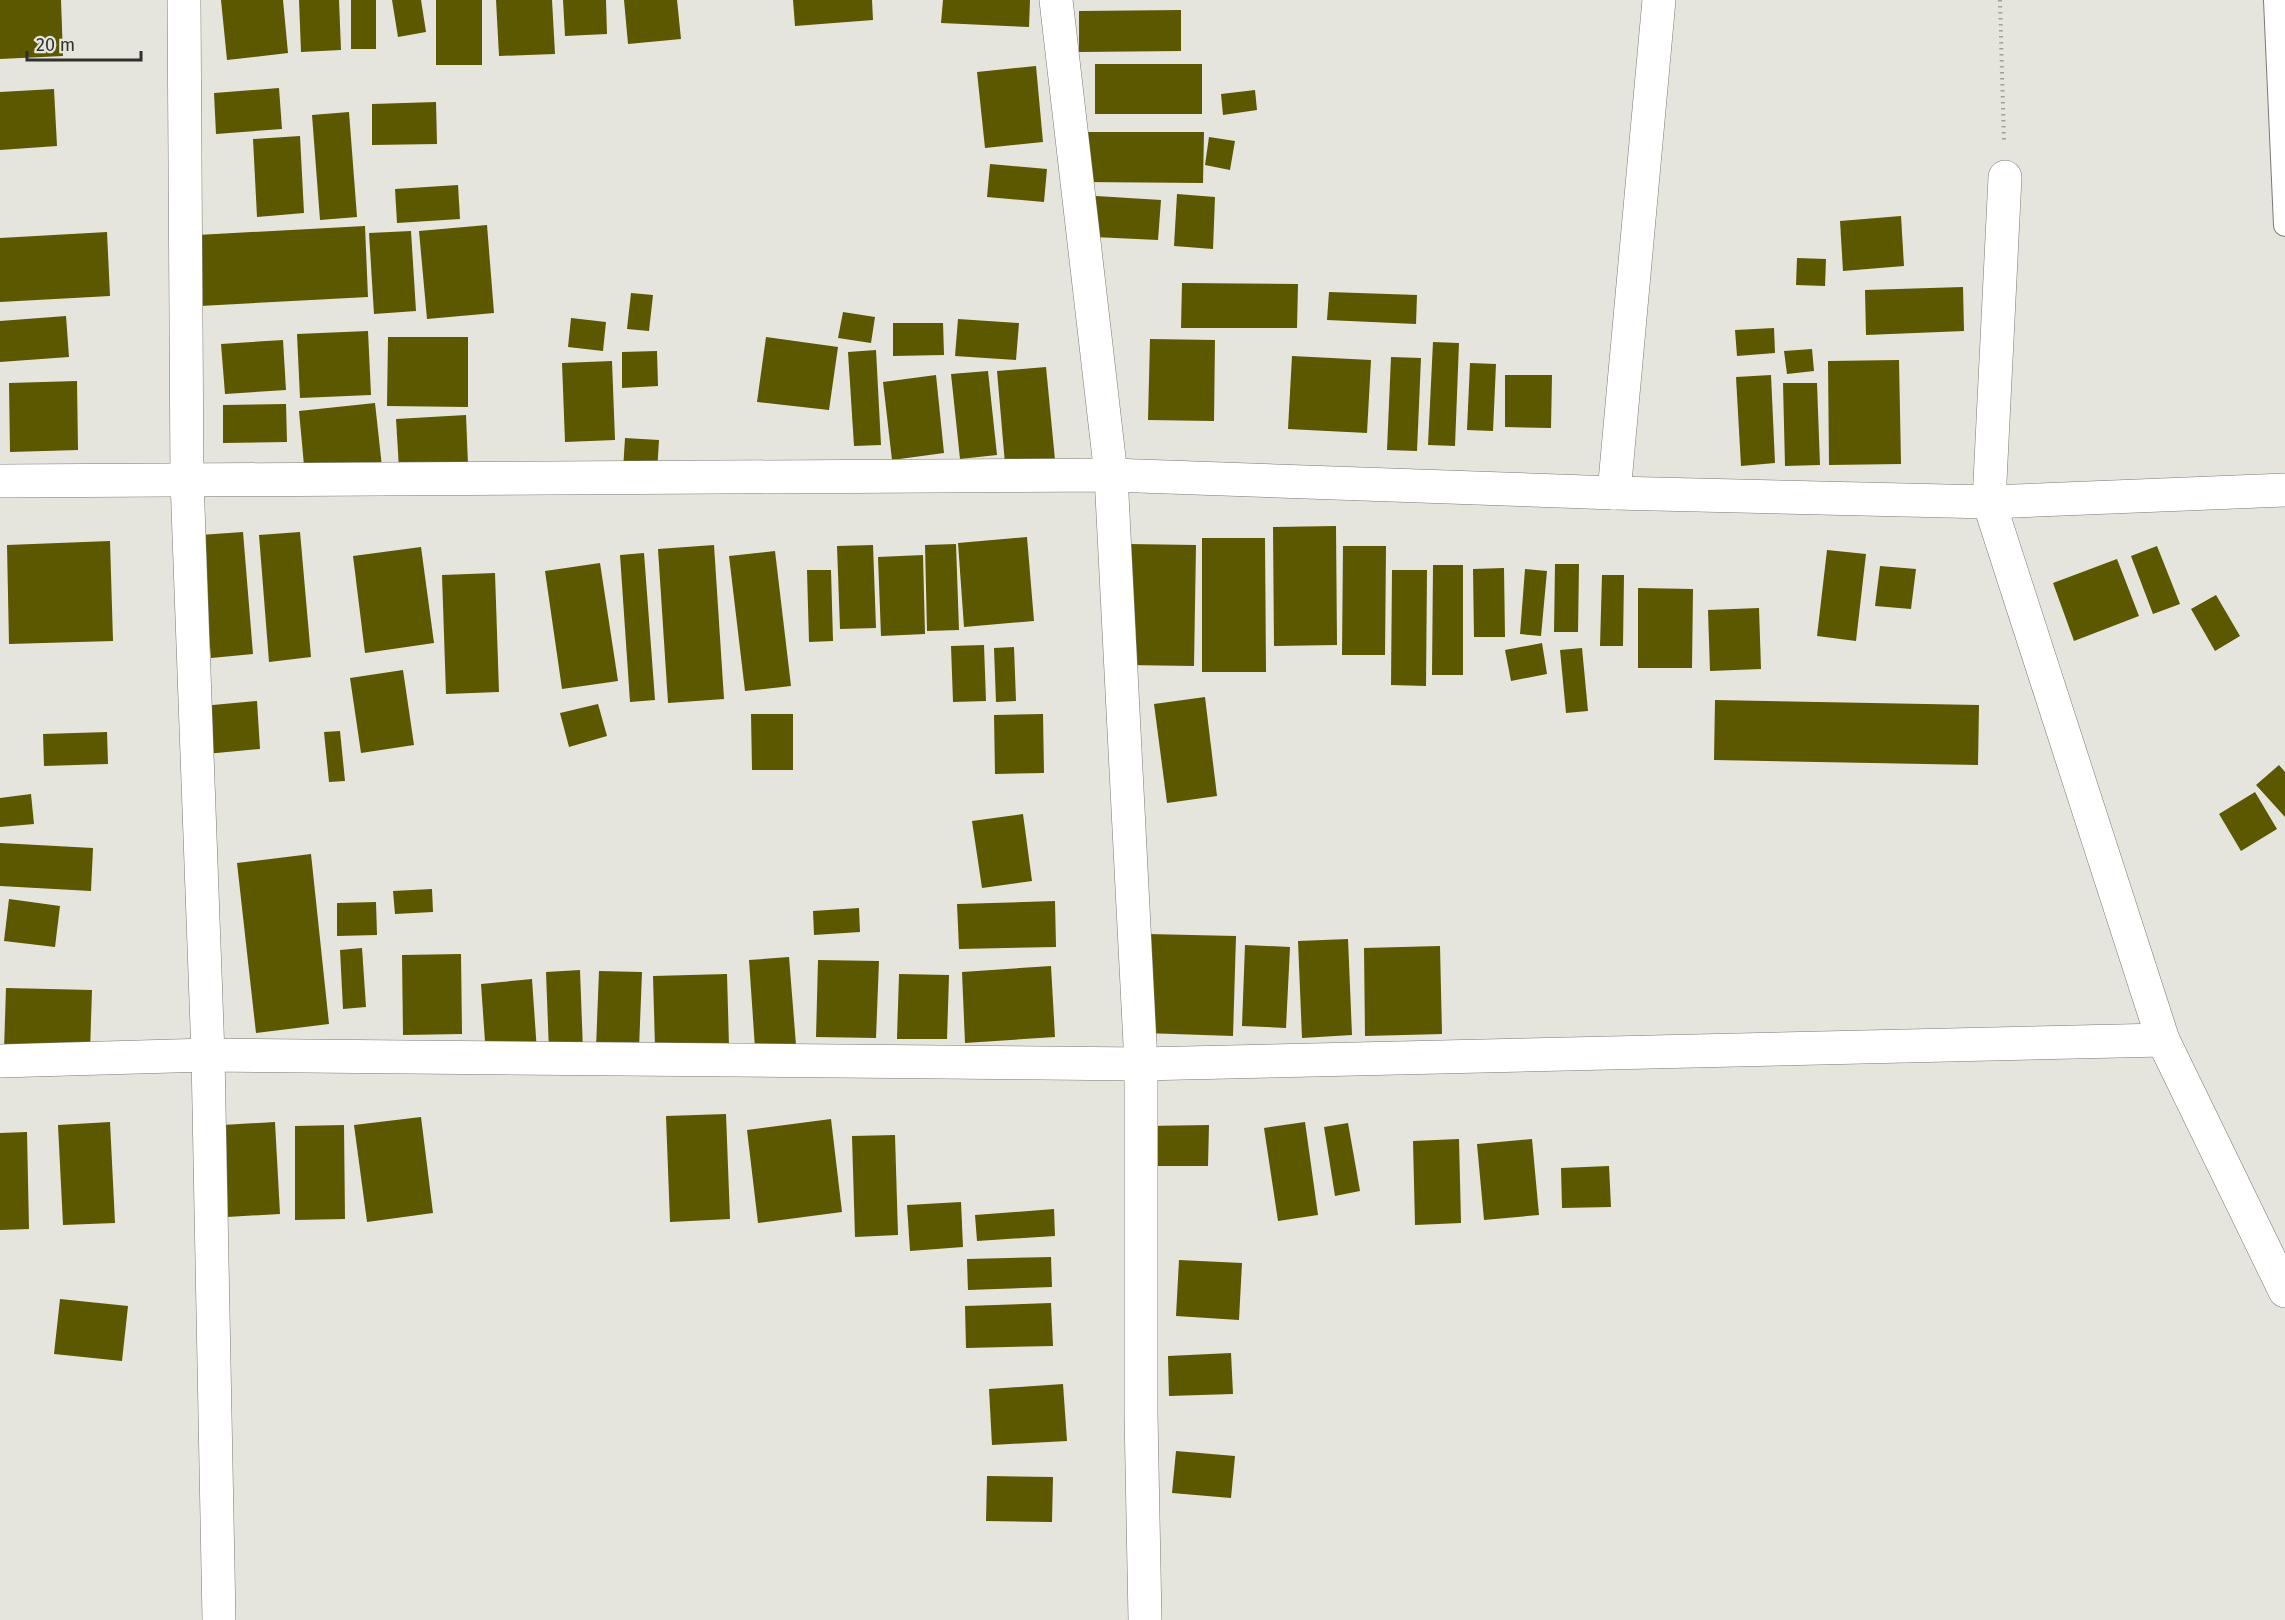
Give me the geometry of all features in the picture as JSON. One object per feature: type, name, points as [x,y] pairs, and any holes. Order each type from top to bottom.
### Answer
[{"type":"street","points":[[184,0],[187,480],[208,1055],[219,1620]]},
{"type":"street","points":[[1056,0],[1111,475],[1141,1064],[1141,1414],[1145,1620]]},
{"type":"street","points":[[1614,493],[1659,0]]},
{"type":"street","points":[[2005,177],[1989,502],[2163,1040],[2285,1291]]},
{"type":"street","points":[[0,481],[1111,475],[1614,493],[1989,502],[2285,490]]},
{"type":"street","points":[[0,1061],[208,1055],[1141,1064],[2163,1040]]},
{"type":"lane","points":[[2275,0],[2285,225]]},
{"type":"path","points":[[2000,0],[2005,177]]},
{"type":"building","points":[[0,0],[61,0],[63,56],[0,59]]},
{"type":"building","points":[[221,0],[283,0],[288,53],[227,60]]},
{"type":"building","points":[[299,0],[339,0],[341,50],[301,52]]},
{"type":"building","points":[[351,0],[376,0],[376,49],[351,49]]},
{"type":"building","points":[[392,0],[421,0],[426,32],[398,37]]},
{"type":"building","points":[[436,0],[482,0],[482,65],[436,65]]},
{"type":"building","points":[[496,0],[552,0],[555,54],[499,56]]},
{"type":"building","points":[[563,0],[606,0],[607,34],[565,36]]},
{"type":"building","points":[[624,0],[677,0],[681,39],[628,44]]},
{"type":"building","points":[[793,0],[872,0],[873,20],[795,26]]},
{"type":"building","points":[[943,0],[1030,0],[1029,27],[941,23]]},
{"type":"building","points":[[1181,10],[1181,51],[1079,52],[1079,11]]},
{"type":"building","points":[[1095,64],[1202,64],[1202,114],[1095,114]]},
{"type":"building","points":[[1036,66],[1043,142],[985,148],[977,72]]},
{"type":"building","points":[[279,88],[282,129],[216,134],[214,93]]},
{"type":"building","points":[[54,89],[57,146],[0,150],[0,92]]},
{"type":"building","points":[[1255,90],[1257,110],[1223,115],[1221,94]]},
{"type":"building","points":[[436,102],[437,144],[372,145],[372,104]]},
{"type":"building","points":[[349,112],[357,217],[320,220],[312,115]]},
{"type":"building","points":[[1082,132],[1204,132],[1203,183],[1082,182]]},
{"type":"building","points":[[300,136],[304,213],[257,217],[253,139]]},
{"type":"building","points":[[1209,137],[1235,141],[1230,170],[1205,165]]},
{"type":"building","points":[[990,164],[1047,169],[1044,202],[987,197]]},
{"type":"building","points":[[458,185],[460,219],[397,223],[395,189]]},
{"type":"building","points":[[1177,194],[1215,197],[1213,249],[1174,246]]},
{"type":"building","points":[[1096,196],[1161,200],[1158,240],[1094,237]]},
{"type":"building","points":[[1901,216],[1904,266],[1843,271],[1840,221]]},
{"type":"building","points":[[487,225],[494,313],[427,319],[419,231]]},
{"type":"building","points":[[365,226],[368,297],[200,306],[197,235]]},
{"type":"building","points":[[411,231],[416,311],[374,314],[369,233]]},
{"type":"building","points":[[107,232],[110,296],[0,302],[0,238]]},
{"type":"building","points":[[1797,258],[1826,259],[1825,286],[1796,285]]},
{"type":"building","points":[[1182,283],[1298,284],[1297,328],[1181,328]]},
{"type":"building","points":[[1963,287],[1964,331],[1866,335],[1865,290]]},
{"type":"building","points":[[1329,292],[1417,295],[1416,324],[1327,320]]},
{"type":"building","points":[[631,293],[653,295],[649,331],[627,329]]},
{"type":"building","points":[[843,312],[875,317],[871,343],[838,338]]},
{"type":"building","points":[[66,316],[69,357],[0,362],[0,321]]},
{"type":"building","points":[[571,318],[606,322],[603,351],[568,347]]},
{"type":"building","points":[[958,319],[1019,323],[1016,360],[955,356]]},
{"type":"building","points":[[893,323],[943,323],[944,355],[893,356]]},
{"type":"building","points":[[1774,328],[1775,353],[1737,356],[1735,330]]},
{"type":"building","points":[[368,331],[371,395],[300,398],[297,334]]},
{"type":"building","points":[[388,337],[468,337],[468,407],[387,406]]},
{"type":"building","points":[[766,337],[838,347],[829,410],[757,402]]},
{"type":"building","points":[[1150,339],[1215,340],[1214,421],[1148,420]]},
{"type":"building","points":[[283,340],[286,390],[225,394],[221,344]]},
{"type":"building","points":[[1433,342],[1459,343],[1455,446],[1428,445]]},
{"type":"building","points":[[1812,349],[1814,371],[1787,374],[1784,351]]},
{"type":"building","points":[[876,350],[881,445],[854,446],[848,352]]},
{"type":"building","points":[[657,351],[658,386],[622,388],[622,352]]},
{"type":"building","points":[[1292,356],[1371,360],[1367,433],[1288,429]]},
{"type":"building","points":[[1391,357],[1421,358],[1417,451],[1387,450]]},
{"type":"building","points":[[1899,360],[1901,464],[1829,465],[1828,361]]},
{"type":"building","points":[[612,361],[615,440],[565,442],[562,363]]},
{"type":"building","points":[[1470,363],[1496,364],[1493,431],[1467,430]]},
{"type":"building","points":[[1046,367],[1055,460],[1005,464],[997,371]]},
{"type":"building","points":[[988,371],[997,455],[960,459],[951,374]]},
{"type":"building","points":[[936,375],[944,453],[892,460],[883,382]]},
{"type":"building","points":[[1505,375],[1552,375],[1551,428],[1505,427]]},
{"type":"building","points":[[1771,375],[1775,463],[1741,466],[1736,377]]},
{"type":"building","points":[[77,381],[78,450],[10,452],[9,383]]},
{"type":"building","points":[[1783,383],[1817,383],[1820,465],[1785,466]]},
{"type":"building","points":[[375,403],[382,467],[305,476],[299,411]]},
{"type":"building","points":[[286,404],[287,442],[223,443],[223,405]]},
{"type":"building","points":[[466,415],[468,465],[399,469],[396,419]]},
{"type":"building","points":[[625,438],[659,440],[657,472],[623,470]]},
{"type":"building","points":[[1336,526],[1337,645],[1274,646],[1273,527]]},
{"type":"building","points":[[243,532],[253,654],[211,658],[200,535]]},
{"type":"building","points":[[300,532],[311,657],[269,662],[259,535]]},
{"type":"building","points":[[1027,537],[1034,621],[964,627],[958,543]]},
{"type":"building","points":[[1202,538],[1265,538],[1266,672],[1202,672]]},
{"type":"building","points":[[110,541],[113,641],[9,644],[7,545]]},
{"type":"building","points":[[956,544],[959,630],[927,631],[925,545]]},
{"type":"building","points":[[1129,544],[1196,545],[1194,666],[1127,665]]},
{"type":"building","points":[[714,545],[724,699],[668,703],[658,549]]},
{"type":"building","points":[[873,545],[876,628],[840,629],[837,546]]},
{"type":"building","points":[[1343,546],[1386,546],[1385,655],[1342,655]]},
{"type":"building","points":[[2157,546],[2180,604],[2153,614],[2131,556]]},
{"type":"building","points":[[421,547],[434,643],[365,653],[353,556]]},
{"type":"building","points":[[1827,550],[1866,554],[1856,641],[1817,636]]},
{"type":"building","points":[[775,551],[791,686],[745,691],[729,556]]},
{"type":"building","points":[[644,553],[655,700],[630,702],[620,555]]},
{"type":"building","points":[[923,555],[925,634],[881,636],[878,557]]},
{"type":"building","points":[[2117,559],[2139,616],[2074,641],[2053,583]]},
{"type":"building","points":[[600,563],[618,681],[562,689],[545,571]]},
{"type":"building","points":[[1555,564],[1579,564],[1578,632],[1554,632]]},
{"type":"building","points":[[1433,565],[1463,565],[1463,675],[1432,675]]},
{"type":"building","points":[[1880,566],[1916,569],[1911,609],[1875,606]]},
{"type":"building","points":[[1504,568],[1505,637],[1474,637],[1473,569]]},
{"type":"building","points":[[1525,569],[1547,571],[1541,636],[1520,634]]},
{"type":"building","points":[[807,570],[831,570],[833,641],[809,642]]},
{"type":"building","points":[[1392,570],[1427,570],[1426,686],[1391,685]]},
{"type":"building","points":[[495,573],[499,692],[446,694],[442,575]]},
{"type":"building","points":[[1602,575],[1624,575],[1623,646],[1600,646]]},
{"type":"building","points":[[1638,588],[1693,589],[1692,668],[1638,668]]},
{"type":"building","points":[[2216,595],[2240,636],[2215,651],[2191,609]]},
{"type":"building","points":[[1759,608],[1761,669],[1710,671],[1708,610]]},
{"type":"building","points":[[1542,643],[1547,674],[1511,681],[1505,650]]},
{"type":"building","points":[[984,645],[986,701],[953,702],[951,646]]},
{"type":"building","points":[[1014,647],[1016,701],[996,702],[994,648]]},
{"type":"building","points":[[1582,648],[1588,711],[1566,713],[1560,650]]},
{"type":"building","points":[[403,670],[414,745],[361,753],[350,678]]},
{"type":"building","points":[[1205,697],[1217,796],[1167,803],[1154,704]]},
{"type":"building","points":[[1715,700],[1979,705],[1978,765],[1714,760]]},
{"type":"building","points":[[257,701],[260,749],[206,754],[202,706]]},
{"type":"building","points":[[598,704],[607,736],[569,747],[560,713]]},
{"type":"building","points":[[751,714],[793,714],[793,770],[752,770]]},
{"type":"building","points":[[1043,714],[1044,773],[995,774],[994,715]]},
{"type":"building","points":[[340,731],[345,781],[329,782],[324,732]]},
{"type":"building","points":[[107,732],[108,764],[44,766],[43,734]]},
{"type":"building","points":[[2279,765],[2285,772],[2285,817],[2256,785]]},
{"type":"building","points":[[2255,792],[2277,829],[2241,851],[2219,814]]},
{"type":"building","points":[[31,794],[34,824],[0,827],[0,798]]},
{"type":"building","points":[[1023,814],[1032,881],[982,888],[972,821]]},
{"type":"building","points":[[0,843],[93,848],[91,891],[0,886]]},
{"type":"building","points":[[311,854],[329,1024],[256,1033],[237,863]]},
{"type":"building","points":[[432,889],[433,912],[395,914],[393,891]]},
{"type":"building","points":[[9,899],[60,906],[55,947],[4,941]]},
{"type":"building","points":[[1055,901],[1056,947],[959,949],[957,904]]},
{"type":"building","points":[[376,902],[377,935],[337,936],[337,903]]},
{"type":"building","points":[[859,908],[860,932],[814,935],[813,911]]},
{"type":"building","points":[[1147,934],[1236,936],[1233,1036],[1144,1033]]},
{"type":"building","points":[[1348,939],[1352,1035],[1302,1038],[1298,941]]},
{"type":"building","points":[[1245,945],[1290,947],[1286,1028],[1242,1026]]},
{"type":"building","points":[[1440,946],[1442,1034],[1365,1036],[1364,948]]},
{"type":"building","points":[[362,948],[366,1007],[343,1009],[340,950]]},
{"type":"building","points":[[461,954],[462,1034],[403,1035],[402,955]]},
{"type":"building","points":[[789,957],[796,1045],[755,1048],[749,960]]},
{"type":"building","points":[[818,960],[879,961],[876,1038],[816,1037]]},
{"type":"building","points":[[1051,966],[1055,1037],[965,1043],[962,972]]},
{"type":"building","points":[[580,970],[583,1051],[549,1052],[546,972]]},
{"type":"building","points":[[599,971],[642,972],[639,1049],[596,1048]]},
{"type":"building","points":[[727,974],[729,1046],[655,1048],[653,976]]},
{"type":"building","points":[[899,974],[949,975],[947,1039],[897,1039]]},
{"type":"building","points":[[532,979],[537,1052],[486,1056],[481,984]]},
{"type":"building","points":[[6,988],[92,990],[90,1052],[4,1050]]},
{"type":"building","points":[[726,1114],[730,1219],[670,1222],[666,1116]]},
{"type":"building","points":[[421,1117],[433,1213],[367,1222],[354,1125]]},
{"type":"building","points":[[831,1119],[842,1212],[758,1223],[747,1130]]},
{"type":"building","points":[[110,1122],[115,1223],[63,1225],[58,1125]]},
{"type":"building","points":[[275,1122],[280,1214],[227,1217],[223,1125]]},
{"type":"building","points":[[1305,1122],[1318,1215],[1278,1221],[1264,1128]]},
{"type":"building","points":[[1348,1123],[1360,1191],[1335,1196],[1324,1127]]},
{"type":"building","points":[[344,1125],[345,1219],[295,1220],[295,1126]]},
{"type":"building","points":[[1209,1125],[1208,1166],[1145,1166],[1145,1126]]},
{"type":"building","points":[[27,1132],[29,1229],[0,1230],[0,1133]]},
{"type":"building","points":[[895,1135],[898,1235],[855,1237],[852,1136]]},
{"type":"building","points":[[1459,1139],[1461,1223],[1415,1225],[1413,1141]]},
{"type":"building","points":[[1532,1139],[1539,1215],[1484,1220],[1477,1144]]},
{"type":"building","points":[[1609,1166],[1611,1207],[1562,1208],[1561,1168]]},
{"type":"building","points":[[961,1202],[963,1247],[910,1251],[907,1205]]},
{"type":"building","points":[[1054,1209],[1055,1236],[977,1241],[975,1215]]},
{"type":"building","points":[[1051,1257],[1052,1287],[968,1290],[967,1259]]},
{"type":"building","points":[[1179,1260],[1242,1263],[1239,1320],[1176,1316]]},
{"type":"building","points":[[60,1299],[128,1306],[122,1361],[54,1354]]},
{"type":"building","points":[[1051,1303],[1053,1346],[966,1348],[965,1306]]},
{"type":"building","points":[[1231,1353],[1233,1394],[1169,1396],[1168,1356]]},
{"type":"building","points":[[1063,1384],[1067,1441],[992,1445],[989,1389]]},
{"type":"building","points":[[1176,1451],[1235,1456],[1231,1498],[1172,1493]]},
{"type":"building","points":[[987,1476],[1053,1477],[1052,1522],[986,1521]]}]
